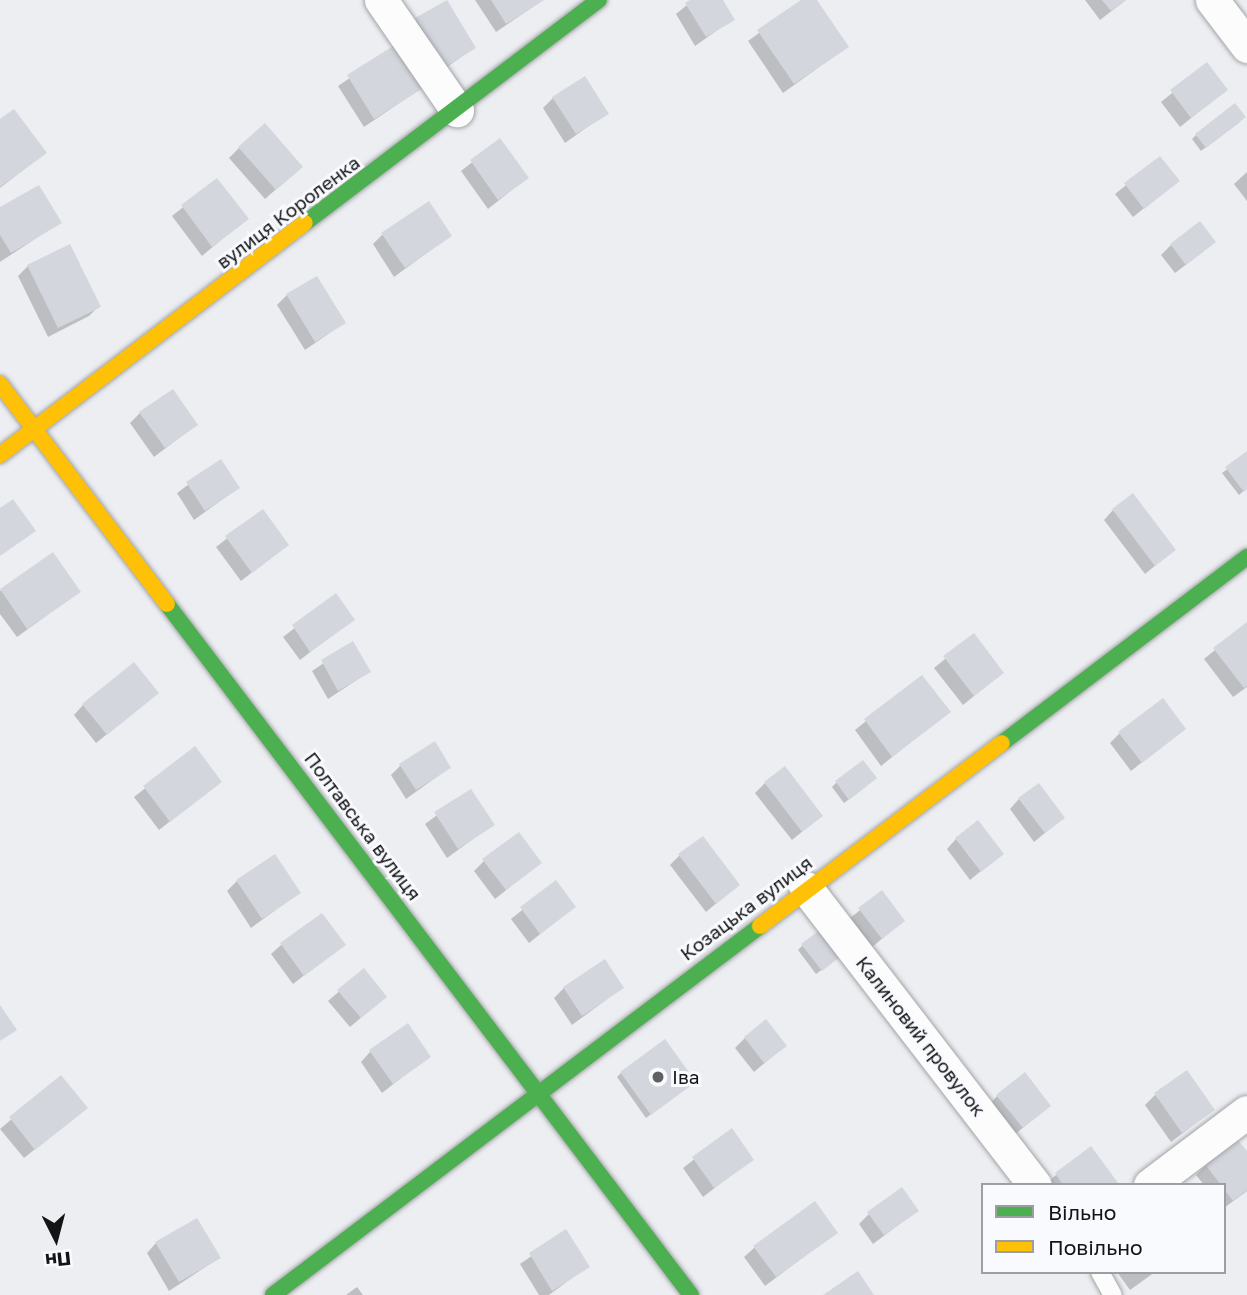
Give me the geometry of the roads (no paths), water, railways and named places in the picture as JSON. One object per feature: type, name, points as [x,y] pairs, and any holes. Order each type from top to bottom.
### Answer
[{"type":"main road","name":"вулиця Короленка","points":[[0,455],[599,0]]},
{"type":"main road","name":"Полтавська вулиця","points":[[0,384],[691,1295]]},
{"type":"main road","name":"Козацька вулиця","points":[[273,1295],[538,1091],[1247,557]]},
{"type":"street","points":[[381,0],[457,110]]},
{"type":"street","points":[[1212,0],[1247,46]]},
{"type":"street","name":"Калиновий провулок","points":[[806,888],[1033,1183]]},
{"type":"street","points":[[1153,1183],[1247,1112]]},
{"type":"lane","points":[[1101,1274],[1113,1295]]},
{"type":"place","name":"Іва","points":[[658,1077]]}]
